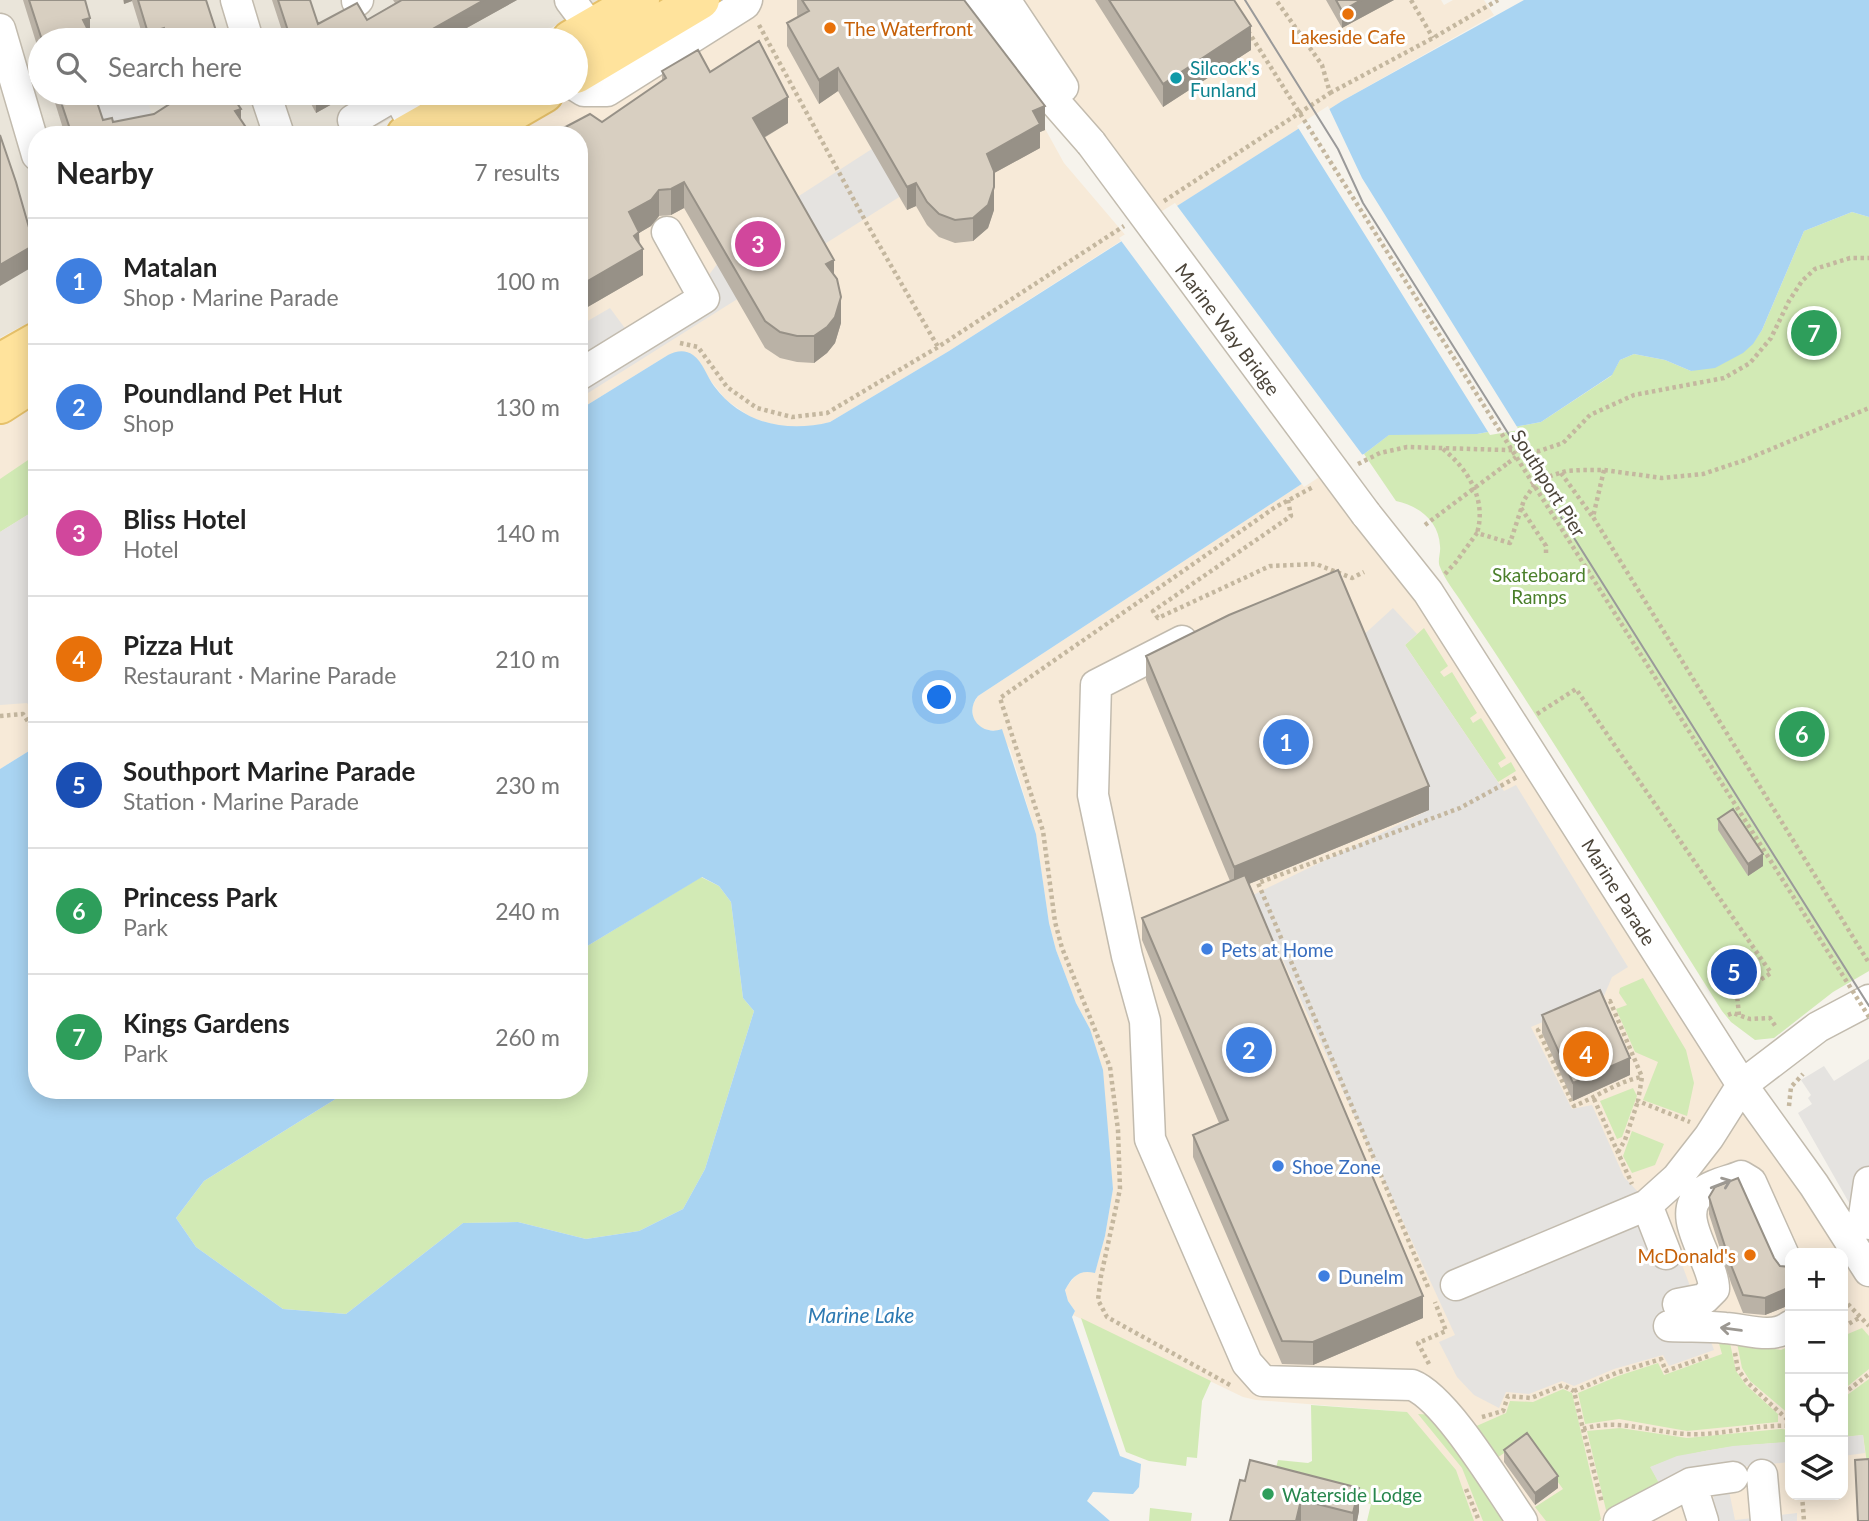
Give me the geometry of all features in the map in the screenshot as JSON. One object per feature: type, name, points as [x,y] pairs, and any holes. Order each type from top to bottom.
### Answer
[{"type":"main road","points":[[588,29],[640,0]]},
{"type":"main road","points":[[588,30],[691,16]]},
{"type":"main road","points":[[443,126],[467,105]]},
{"type":"main road","points":[[449,126],[509,105]]},
{"type":"main road","points":[[0,363],[28,347]]},
{"type":"main road","points":[[0,404],[28,386]]},
{"type":"street","points":[[236,0],[244,28]]},
{"type":"street","points":[[975,0],[1026,69],[1091,143]]},
{"type":"street","points":[[990,0],[1009,27],[1026,69]]},
{"type":"street","points":[[1005,0],[1068,94],[1091,143]]},
{"type":"street","points":[[588,91],[607,90],[691,16],[746,2]]},
{"type":"street","points":[[0,29],[28,126]]},
{"type":"street","points":[[269,105],[276,126]]},
{"type":"street","points":[[354,120],[379,105]]},
{"type":"street","points":[[411,105],[436,126]]},
{"type":"street","name":"Marine Way Bridge","points":[[1091,143],[1366,514]]},
{"type":"street","points":[[588,369],[704,298],[667,232]]},
{"type":"street","name":"Marine Parade","points":[[1366,514],[1429,592],[1742,1085],[1814,1185],[1869,1271]]},
{"type":"street","points":[[1203,631],[1096,685],[1093,795],[1126,956],[1145,1021],[1150,1139],[1247,1363],[1263,1381],[1412,1385],[1423,1389],[1446,1411],[1522,1521]]},
{"type":"street","points":[[1456,1285],[1677,1178],[1709,1137],[1742,1085],[1818,1027],[1869,1000]]},
{"type":"street","points":[[1785,1258],[1751,1182],[1741,1176],[1711,1187],[1701,1193],[1692,1205],[1692,1224],[1714,1275],[1714,1289],[1704,1299],[1674,1315],[1752,1332],[1777,1333],[1785,1329]]},
{"type":"street","points":[[1868,1182],[1864,1216],[1869,1224]]},
{"type":"street","points":[[1639,1195],[1666,1254]]},
{"type":"street","points":[[1611,1513],[1691,1483],[1747,1476],[1766,1521]]},
{"type":"street","points":[[1691,1483],[1703,1521]]},
{"type":"path","points":[[1276,0],[1322,65],[1330,93]]},
{"type":"path","points":[[1411,0],[1433,38]]},
{"type":"path","points":[[1157,205],[1330,93],[1499,0]]},
{"type":"path","points":[[746,2],[867,224],[938,347]]},
{"type":"path","name":"Southport Pier","points":[[1244,23],[1869,1017]]},
{"type":"path","points":[[672,344],[682,342],[698,347],[715,373],[741,399],[757,408],[792,417],[827,413],[938,347],[1134,220]]},
{"type":"path","points":[[1357,465],[1380,453],[1407,447],[1539,451],[1563,443],[1590,415],[1634,394],[1724,378],[1750,363],[1771,338],[1789,301],[1802,281],[1815,268],[1850,258],[1869,258]]},
{"type":"path","points":[[1477,533],[1510,543],[1524,500],[1538,480],[1561,473],[1604,470],[1662,478],[1703,474],[1745,460],[1869,408]]},
{"type":"path","points":[[1443,449],[1465,470],[1480,508],[1477,533],[1457,562],[1443,576]]},
{"type":"path","points":[[1424,525],[1516,457]]},
{"type":"path","points":[[1592,517],[1604,470]]},
{"type":"path","points":[[1561,473],[1592,517],[1869,963]]},
{"type":"path","points":[[1240,1391],[1107,1317],[1098,1300],[1120,1189],[1118,1130],[1110,1067],[1062,948],[1055,922],[1043,831],[1000,698],[1273,508],[1323,483]]},
{"type":"path","points":[[1288,500],[1291,516],[1153,611],[1158,618],[1270,566],[1316,564],[1352,578],[1364,572]]},
{"type":"path","points":[[1521,508],[1546,546],[1546,555]]},
{"type":"path","points":[[1530,718],[1576,689],[1771,973],[1737,995],[1739,1015]]},
{"type":"path","points":[[0,716],[23,714],[28,722]]},
{"type":"path","points":[[1437,1373],[1418,1343],[1446,1331],[1258,883],[1460,808],[1514,779]]},
{"type":"path","points":[[1598,1006],[1610,1001],[1642,1077],[1638,1101],[1625,1140],[1617,1153]]},
{"type":"path","points":[[1721,1019],[1733,1013],[1750,1019],[1770,1018],[1783,1036]]},
{"type":"path","points":[[1550,1025],[1538,1030],[1574,1105],[1594,1099],[1629,1079],[1642,1077]]},
{"type":"path","points":[[1594,1099],[1639,1195]]},
{"type":"path","points":[[1638,1101],[1691,1122]]},
{"type":"path","points":[[1848,1305],[1869,1326]]},
{"type":"path","points":[[1848,1324],[1860,1318]]},
{"type":"path","points":[[1734,1343],[1738,1370],[1785,1419]]},
{"type":"path","points":[[1574,1391],[1616,1373],[1661,1359],[1666,1371],[1718,1352]]},
{"type":"path","points":[[1848,1390],[1869,1374]]},
{"type":"path","points":[[1478,1418],[1503,1411],[1508,1396],[1531,1398],[1563,1385],[1574,1391],[1583,1429],[1611,1513]]},
{"type":"path","points":[[1583,1429],[1595,1425],[1619,1424],[1687,1434],[1785,1424]]},
{"type":"path","points":[[1802,1500],[1804,1521]]},
{"type":"shaded area","points":[[0,0],[600,0],[551,28],[28,28],[28,105],[415,105],[377,126],[28,126],[28,323],[0,338]]},
{"type":"shaded area","points":[[722,0],[958,0],[1043,125],[1064,163],[1127,237],[949,351],[830,422],[815,426],[783,427],[752,418],[726,400],[707,376],[700,362],[668,355],[588,404],[588,126],[514,126],[551,105],[588,105],[588,83]]},
{"type":"shaded area","points":[[1005,0],[1441,0],[1444,5],[1453,0],[1484,0],[1494,15],[1342,101],[1152,222]]},
{"type":"shaded area","points":[[94,105],[149,105],[154,125],[149,126],[100,126]]},
{"type":"shaded area","points":[[937,107],[966,155],[588,393],[588,321],[610,308],[627,331],[708,276],[740,234]]},
{"type":"shaded area","points":[[28,406],[28,752],[0,769],[0,423]]},
{"type":"shaded area","points":[[1329,466],[1869,1274],[1869,1521],[1466,1521],[1406,1412],[1243,1397],[1073,1315],[1075,1311],[1068,1301],[1065,1289],[1076,1275],[1095,1272],[1105,1236],[1113,1189],[1090,1029],[1076,1003],[1056,950],[1049,923],[1036,834],[1010,749],[996,731],[977,725],[972,706],[978,696]]},
{"type":"shaded area","points":[[28,515],[28,704],[0,705],[0,532]]},
{"type":"shaded area","points":[[1393,608],[1417,634],[1405,645],[1504,791],[1516,785],[1628,967],[1612,977],[1604,996],[1531,1027],[1572,1109],[1592,1105],[1624,1177],[1666,1222],[1714,1350],[1669,1366],[1663,1355],[1614,1369],[1574,1386],[1562,1381],[1529,1394],[1506,1392],[1499,1408],[1474,1395],[1457,1377],[1439,1342],[1455,1335],[1253,895],[1429,810],[1358,640]]},
{"type":"shaded area","points":[[1869,1059],[1869,1226],[1864,1229],[1798,1113],[1812,1104],[1808,1098],[1811,1095],[1801,1080],[1824,1066],[1834,1081]]},
{"type":"shaded area","points":[[1863,1435],[1865,1453],[1848,1455],[1848,1436]]},
{"type":"shaded area","points":[[1785,1442],[1785,1462],[1682,1473],[1659,1483],[1650,1467],[1677,1456],[1733,1446]]},
{"type":"shaded area","points":[[1729,1491],[1735,1520],[1797,1513],[1797,1521],[1715,1521],[1712,1503],[1715,1493]]},
{"type":"green space","name":"Skateboard Ramps","points":[[1852,212],[1869,217],[1869,971],[1833,992],[1774,1038],[1755,1040],[1731,1022],[1722,1011],[1561,755],[1447,581],[1439,565],[1439,537],[1432,522],[1420,511],[1396,501],[1364,454],[1390,434],[1477,434],[1541,422],[1611,376],[1620,360],[1634,354],[1665,360],[1691,371],[1732,358],[1748,348],[1762,330],[1804,231]]},
{"type":"green space","points":[[28,460],[28,515],[0,532],[0,479]]},
{"type":"green space","points":[[1424,628],[1448,666],[1440,672],[1444,677],[1452,672],[1477,713],[1470,718],[1473,723],[1481,718],[1506,758],[1498,763],[1501,768],[1511,762],[1516,771],[1498,782],[1405,645]]},
{"type":"green space","points":[[701,877],[719,886],[731,902],[743,998],[754,1011],[705,1169],[683,1209],[639,1231],[586,1239],[518,1222],[463,1223],[346,1314],[283,1309],[196,1247],[176,1218],[204,1181],[336,1099],[588,1099],[588,946]]},
{"type":"green space","points":[[1643,978],[1686,1050],[1694,1083],[1687,1116],[1643,1100],[1658,1062],[1635,1052],[1616,1009],[1627,1005],[1619,993],[1620,988]]},
{"type":"green space","points":[[1633,1088],[1637,1096],[1622,1137],[1617,1139],[1600,1101]]},
{"type":"green space","points":[[1632,1131],[1664,1144],[1655,1165],[1632,1173],[1623,1156]]},
{"type":"green space","points":[[1081,1318],[1211,1381],[1202,1401],[1197,1458],[1187,1457],[1186,1466],[1149,1461],[1126,1452]]},
{"type":"green space","points":[[1862,1328],[1869,1336],[1869,1369],[1848,1386],[1848,1374],[1848,1334]]},
{"type":"green space","points":[[1718,1340],[1730,1343],[1736,1371],[1746,1385],[1778,1414],[1778,1422],[1687,1431],[1619,1419],[1585,1424],[1578,1393],[1658,1363],[1664,1375],[1722,1354]]},
{"type":"green space","points":[[1737,1343],[1781,1350],[1785,1348],[1785,1411],[1750,1381],[1742,1368]]},
{"type":"green space","points":[[1869,1379],[1869,1477],[1863,1435],[1848,1436],[1848,1394]]},
{"type":"green space","points":[[1563,1389],[1572,1393],[1601,1519],[1599,1521],[1546,1521],[1535,1507],[1563,1489],[1526,1438],[1494,1460],[1472,1428],[1506,1413],[1510,1401],[1533,1402]]},
{"type":"green space","points":[[1311,1405],[1407,1412],[1456,1470],[1474,1521],[1367,1521],[1371,1504],[1273,1480],[1278,1460],[1308,1463],[1312,1461]]},
{"type":"green space","points":[[1418,1414],[1436,1415],[1507,1521],[1483,1521],[1462,1468]]},
{"type":"green space","points":[[1620,1428],[1687,1438],[1781,1429],[1785,1429],[1785,1442],[1702,1452],[1651,1467],[1659,1483],[1609,1515],[1587,1431]]},
{"type":"green space","points":[[1150,1508],[1192,1513],[1191,1521],[1149,1521]]},
{"type":"water","name":"Marine Lake","points":[[1524,0],[1869,0],[1869,217],[1852,212],[1804,231],[1762,330],[1743,353],[1715,368],[1691,371],[1665,360],[1634,354],[1620,360],[1612,375],[1541,422],[1477,434],[1389,435],[1364,454],[1329,466],[978,696],[972,710],[976,722],[987,730],[1002,729],[1036,834],[1049,923],[1056,950],[1076,1003],[1090,1029],[1103,1070],[1113,1189],[1105,1236],[1095,1273],[1077,1275],[1065,1290],[1075,1311],[1072,1317],[1120,1456],[1141,1464],[1139,1487],[1133,1494],[1093,1492],[1087,1501],[1110,1521],[0,1521],[0,769],[28,752],[28,1099],[336,1099],[204,1181],[176,1218],[196,1247],[283,1309],[346,1314],[463,1223],[518,1222],[586,1239],[639,1231],[683,1209],[705,1169],[754,1011],[743,998],[731,902],[719,886],[702,877],[588,946],[588,404],[668,355],[684,351],[696,358],[725,399],[752,417],[782,425],[830,422],[949,351],[1342,101]]},
{"type":"pier","points":[[1328,106],[1362,178],[1519,430],[1490,435],[1297,126]]},
{"type":"pier","points":[[1175,203],[1364,457],[1330,470],[1304,487],[1119,238]]},
{"type":"building","points":[[29,0],[85,0],[90,18],[83,20],[87,28],[38,28]]},
{"type":"building","points":[[138,0],[206,0],[215,28],[164,28],[146,28]]},
{"type":"building","points":[[278,0],[310,0],[318,24],[357,3],[367,20],[402,0],[484,0],[434,28],[287,28]]},
{"type":"building","points":[[802,0],[964,0],[1045,106],[1033,111],[1040,124],[987,154],[994,171],[994,187],[988,205],[973,218],[955,220],[939,214],[927,202],[916,183],[907,187],[838,68],[819,80],[787,23],[809,11]]},
{"type":"building","name":"Silcock's Funland","points":[[1109,0],[1234,0],[1251,26],[1163,84]]},
{"type":"building","points":[[1336,0],[1361,0],[1342,11]]},
{"type":"building","points":[[759,41],[788,97],[753,118],[834,260],[826,264],[837,279],[841,297],[835,317],[814,336],[780,332],[765,321],[684,182],[671,189],[659,190],[651,200],[629,212],[639,232],[634,236],[643,249],[588,281],[588,126],[567,126],[590,114],[602,122],[666,78],[662,71],[698,50],[710,72]]},
{"type":"building","points":[[62,105],[98,105],[103,120],[112,118],[113,122],[154,114],[168,105],[238,105],[241,109],[235,111],[245,126],[69,126]]},
{"type":"building","points":[[0,135],[28,224],[28,249],[0,265]]},
{"type":"building","points":[[1338,570],[1429,786],[1234,867],[1146,656],[1229,615]]},
{"type":"building","points":[[1733,809],[1763,854],[1748,864],[1718,819]]},
{"type":"building","points":[[1245,875],[1423,1296],[1313,1342],[1282,1341],[1193,1135],[1228,1120],[1142,918]]},
{"type":"building","points":[[1600,990],[1630,1058],[1573,1083],[1542,1015]]},
{"type":"building","name":"McDonald's","points":[[1738,1178],[1774,1258],[1780,1266],[1785,1266],[1785,1289],[1765,1298],[1743,1295],[1709,1197],[1715,1187]]},
{"type":"building","points":[[1527,1433],[1558,1476],[1535,1493],[1504,1450]]},
{"type":"building","points":[[1869,1459],[1869,1521],[1858,1521],[1855,1460]]},
{"type":"building","points":[[1250,1460],[1359,1488],[1353,1513],[1301,1500],[1296,1521],[1230,1521],[1240,1480],[1245,1481]]},
{"type":"tram line","points":[[1245,0],[1338,149],[1363,203],[1869,1006]]},
{"type":"place","name":"Lakeside Cafe","points":[[1348,14]]},
{"type":"place","name":"The Waterfront","points":[[830,28]]},
{"type":"place","name":"Silcock's Funland","points":[[1176,78]]},
{"type":"place","name":"Bliss Hotel","points":[[758,244]]},
{"type":"place","name":"Kings Gardens","points":[[1814,333]]},
{"type":"place","name":"Princess Park","points":[[1802,734]]},
{"type":"place","name":"Matalan","points":[[1286,742]]},
{"type":"place","name":"Pets at Home","points":[[1207,949]]},
{"type":"place","name":"Southport Marine Parade","points":[[1734,972]]},
{"type":"place","name":"Poundland Pet Hut","points":[[1249,1050]]},
{"type":"place","name":"Pizza Hut","points":[[1586,1054]]},
{"type":"place","name":"Shoe Zone","points":[[1278,1166]]},
{"type":"place","name":"McDonald's","points":[[1750,1255]]},
{"type":"place","name":"Dunelm","points":[[1324,1276]]},
{"type":"place","name":"Waterside Lodge","points":[[1268,1494]]}]
